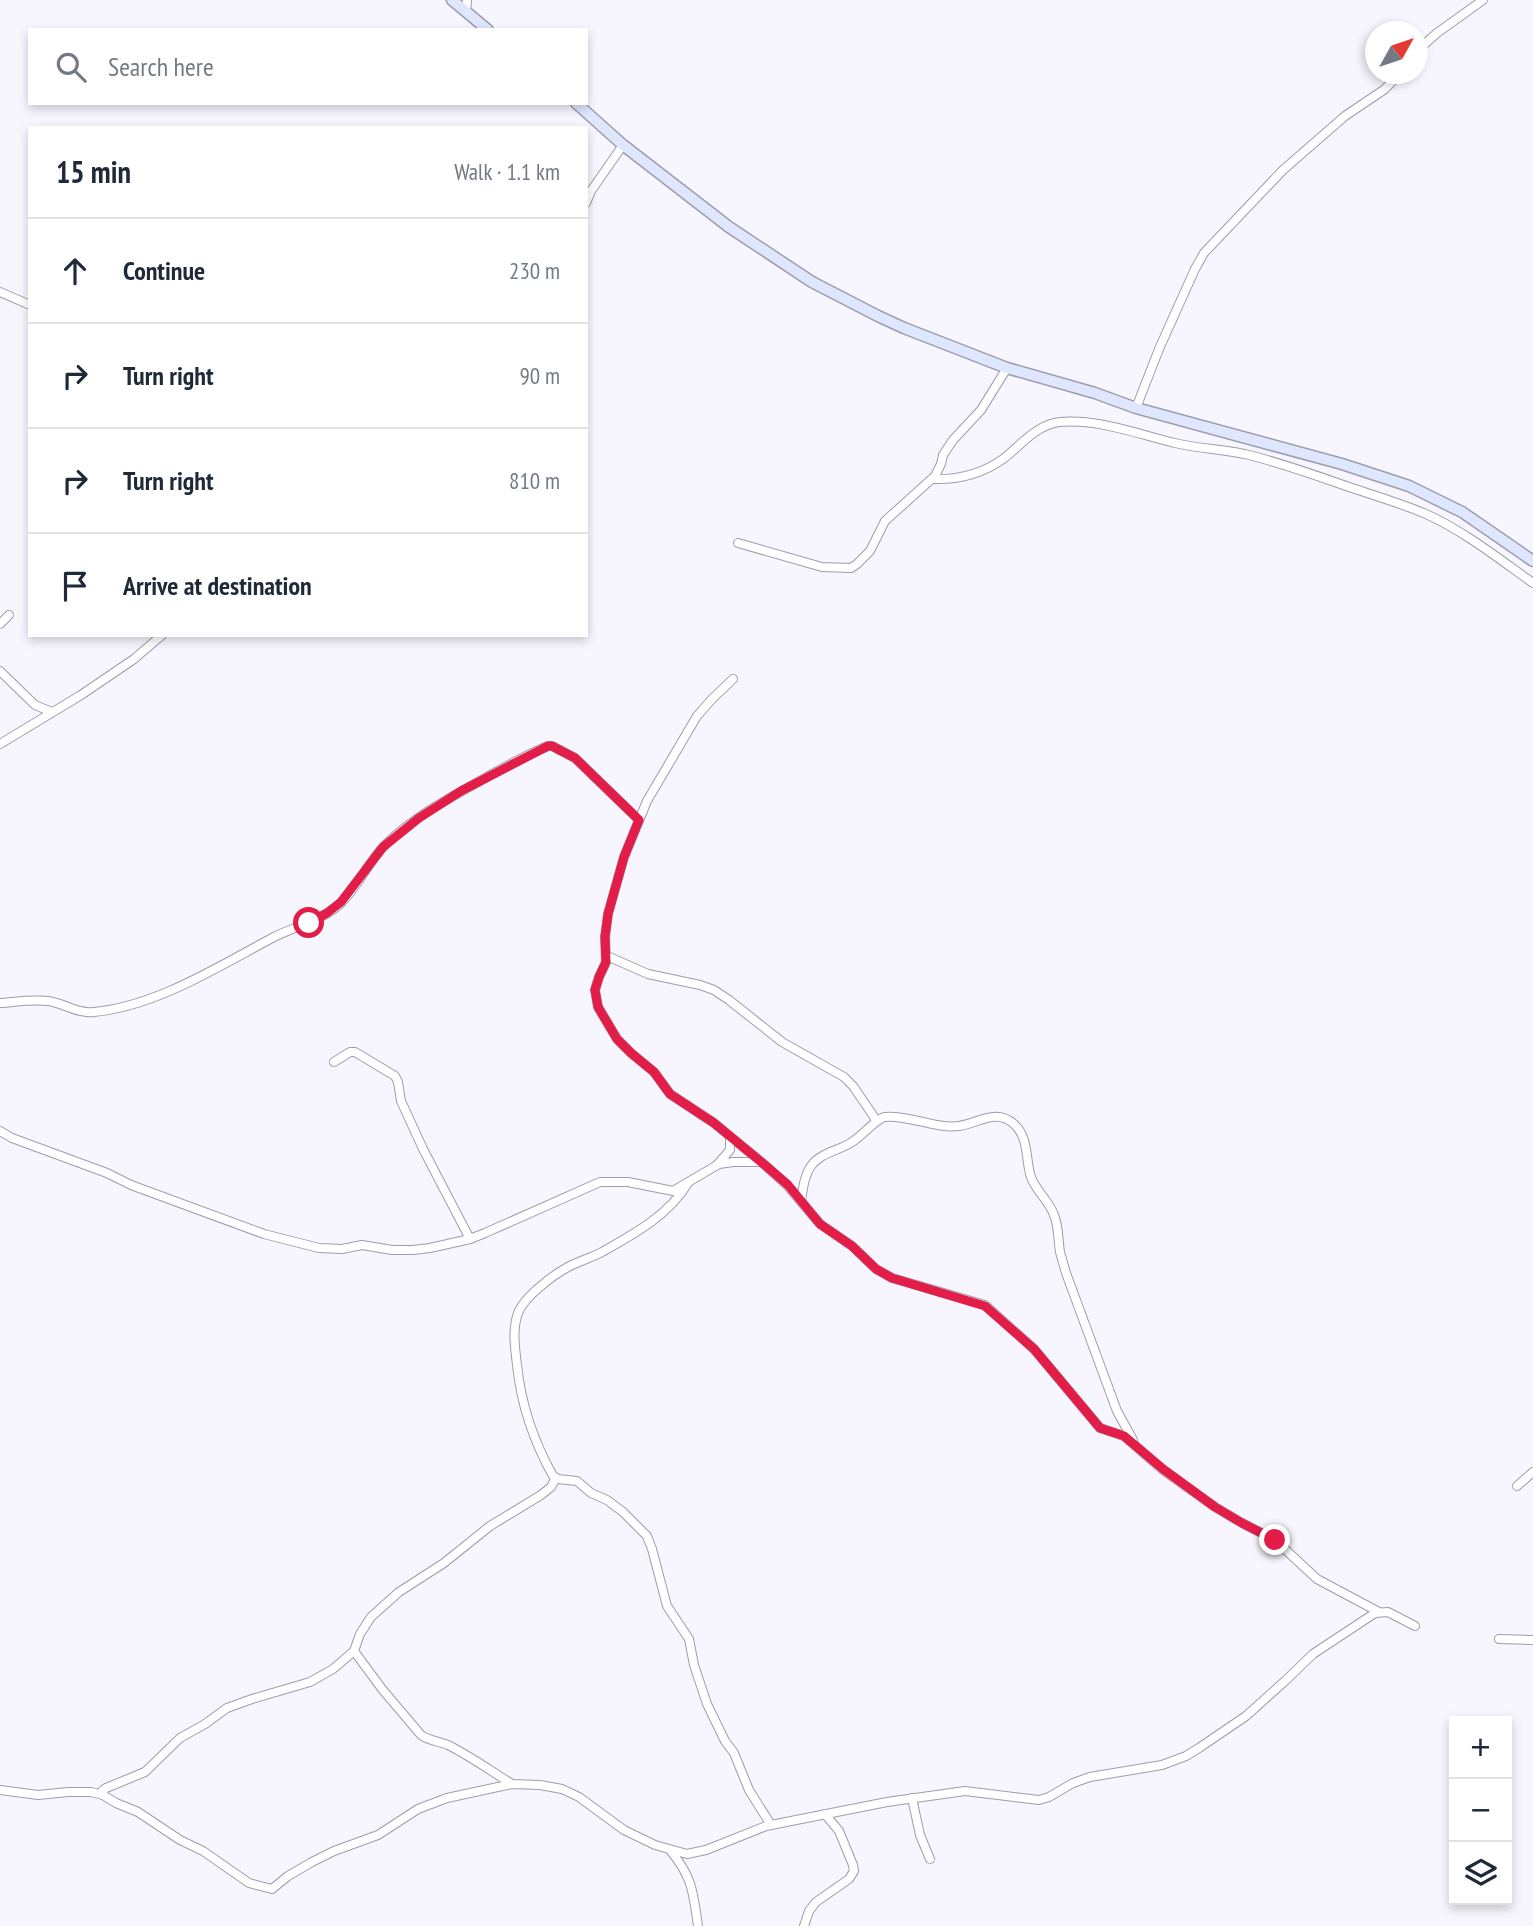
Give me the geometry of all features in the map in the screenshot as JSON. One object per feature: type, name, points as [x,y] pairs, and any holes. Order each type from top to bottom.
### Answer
[{"type":"main road","points":[[452,0],[466,6],[486,28]]},
{"type":"main road","points":[[578,105],[623,145],[729,227],[812,282],[904,328],[1007,368],[1136,408],[1342,464],[1409,486],[1462,512],[1533,561]]},
{"type":"street","points":[[1428,42],[1483,0]]},
{"type":"street","points":[[1136,408],[1159,349],[1204,253],[1283,170],[1345,116],[1390,84]]},
{"type":"street","points":[[588,198],[623,145]]},
{"type":"street","points":[[0,292],[28,304]]},
{"type":"street","points":[[738,543],[822,567],[851,568],[858,564],[870,551],[885,521],[939,471],[943,454],[981,410],[1007,368]]},
{"type":"street","points":[[932,479],[954,479],[989,468],[1036,431],[1052,424],[1060,422],[1114,427],[1194,447],[1266,459],[1411,508],[1453,528],[1533,583]]},
{"type":"street","points":[[0,624],[9,615]]},
{"type":"street","points":[[0,744],[81,695],[134,659],[160,637]]},
{"type":"street","points":[[0,671],[35,705],[52,712]]},
{"type":"street","points":[[733,679],[697,716],[664,769],[624,857],[608,914],[606,965],[597,984],[596,997],[598,1007],[617,1039],[654,1072],[670,1094],[714,1123],[788,1185],[820,1224],[852,1246],[883,1274],[985,1306],[1034,1349],[1100,1428],[1124,1436],[1215,1507],[1275,1540],[1317,1579],[1379,1612]]},
{"type":"street","points":[[0,1003],[44,1000],[89,1013],[130,1005],[195,980],[277,936],[327,913],[341,902],[383,847],[409,825],[461,791],[548,746],[575,758],[639,820]]},
{"type":"street","points":[[607,956],[661,978],[714,990],[782,1042],[844,1077],[876,1120]]},
{"type":"street","points":[[334,1062],[350,1052],[355,1052],[395,1076],[401,1101],[422,1149],[470,1239]]},
{"type":"street","points":[[801,1201],[809,1169],[816,1160],[848,1145],[883,1117],[918,1119],[949,1126],[961,1126],[999,1116],[1011,1122],[1018,1128],[1035,1186],[1054,1215],[1066,1273],[1117,1411],[1136,1444]]},
{"type":"street","points":[[0,1131],[131,1185],[264,1234],[310,1245],[342,1249],[362,1245],[400,1251],[430,1248],[470,1239],[600,1182],[628,1182],[673,1191],[717,1166],[733,1162],[761,1163]]},
{"type":"street","points":[[717,1166],[730,1150],[730,1136]]},
{"type":"street","points":[[688,1183],[676,1202],[660,1215],[599,1254],[568,1266],[544,1283],[519,1309],[514,1324],[518,1377],[533,1433],[550,1471],[556,1478],[579,1482],[590,1493],[607,1500],[647,1536],[667,1606],[689,1639],[694,1665],[707,1704],[734,1753],[749,1790],[771,1825]]},
{"type":"street","points":[[1517,1486],[1533,1472]]},
{"type":"street","points":[[103,1795],[102,1791],[106,1788],[145,1772],[177,1740],[219,1713],[252,1699],[310,1682],[333,1669],[354,1651],[360,1634],[371,1617],[399,1592],[444,1563],[490,1526],[541,1495],[551,1487],[556,1478]]},
{"type":"street","points":[[0,1790],[38,1795],[92,1792],[103,1795],[138,1812],[180,1840],[203,1851],[249,1883],[272,1889],[312,1862],[378,1835],[422,1807],[458,1795],[512,1784],[562,1789],[579,1797],[624,1830],[670,1850],[687,1854],[706,1850],[771,1825],[825,1814],[965,1791],[1039,1800],[1090,1777],[1172,1762],[1235,1724],[1313,1654],[1369,1616],[1388,1612],[1415,1626]]},
{"type":"street","points":[[1499,1639],[1533,1640]]},
{"type":"street","points":[[354,1651],[422,1736],[449,1746],[512,1784]]},
{"type":"street","points":[[912,1798],[920,1835],[930,1859]]},
{"type":"street","points":[[804,1926],[809,1911],[816,1902],[849,1879],[854,1871],[839,1830],[825,1814]]},
{"type":"street","points":[[670,1850],[689,1877],[698,1926]]},
{"type":"route","points":[[309,923],[341,902],[383,847],[398,833],[461,791],[548,746],[575,758],[639,820],[624,857],[608,914],[606,965],[595,990],[598,1007],[617,1039],[654,1072],[670,1094],[714,1123],[766,1166],[788,1185],[820,1224],[852,1246],[876,1269],[892,1278],[960,1297],[996,1313],[1034,1349],[1100,1428],[1124,1436],[1215,1507],[1275,1540]]}]
